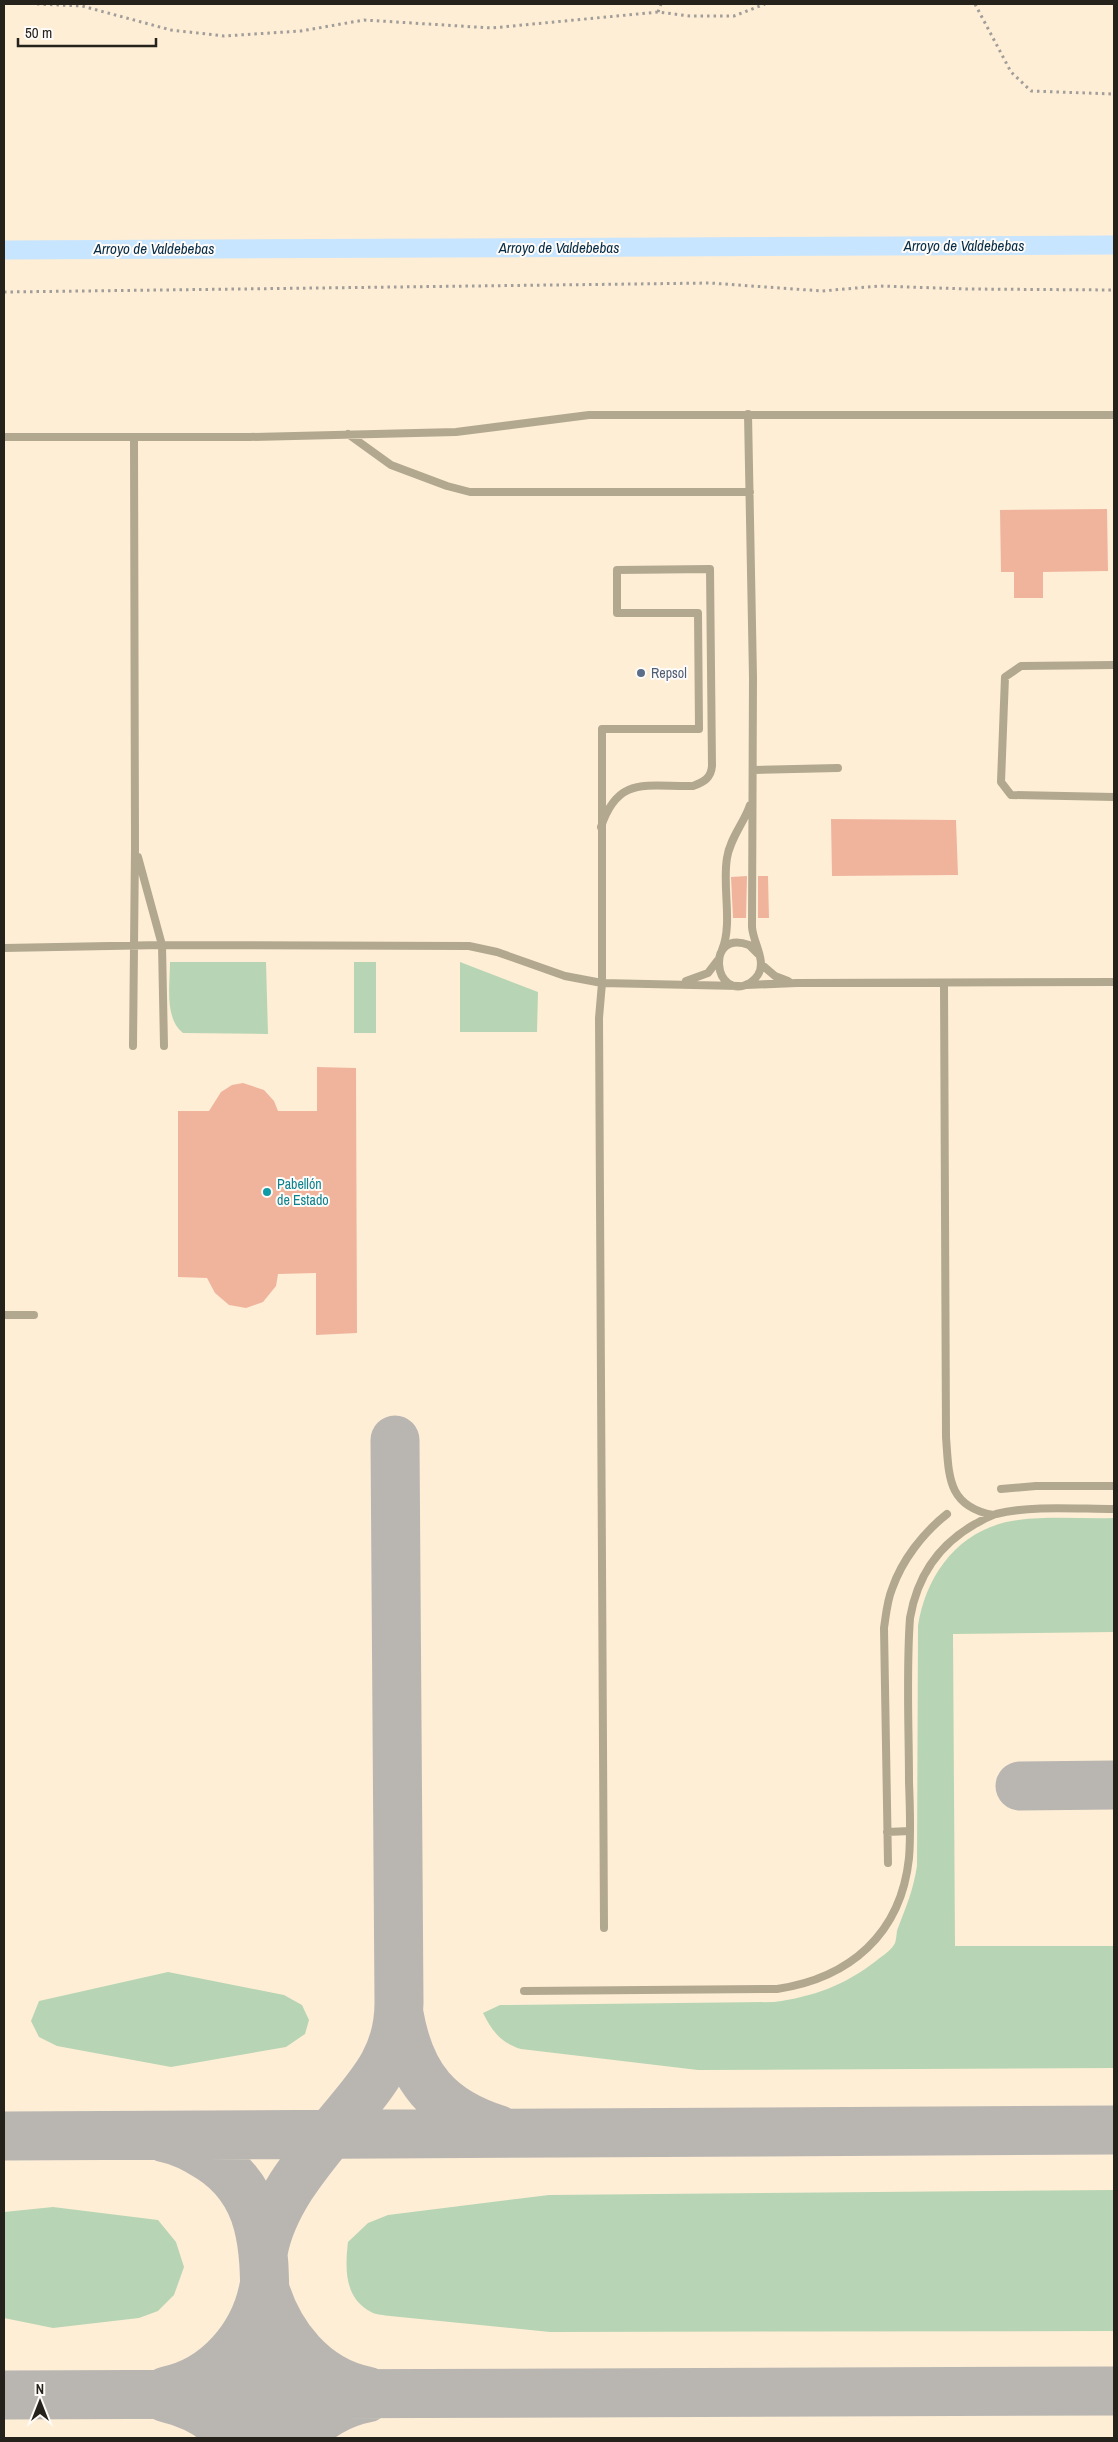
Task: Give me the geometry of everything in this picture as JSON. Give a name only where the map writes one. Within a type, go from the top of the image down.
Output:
[{"type":"lane","points":[[748,414],[753,770],[752,927],[761,964],[775,976],[797,983]]},
{"type":"lane","points":[[4,437],[456,432],[589,415],[1114,415]]},
{"type":"lane","points":[[348,434],[390,465],[447,486],[470,492],[750,492]]},
{"type":"lane","points":[[133,1046],[135,848],[134,437]]},
{"type":"lane","points":[[602,827],[608,808],[618,795],[626,790],[636,787],[693,786],[702,783],[710,774],[712,756],[710,569],[617,570],[617,613],[698,613],[698,729],[602,729],[602,827],[602,983],[599,1018],[604,1928]]},
{"type":"lane","points":[[1114,665],[1020,666],[1005,677],[1002,782],[1010,795],[1114,797]]},
{"type":"lane","points":[[753,770],[838,768]]},
{"type":"lane","points":[[753,798],[746,819],[732,842],[726,859],[726,931],[718,967],[722,976],[729,983],[741,985],[756,978],[761,964]]},
{"type":"lane","points":[[135,848],[162,945],[164,1046]]},
{"type":"lane","points":[[671,983],[704,976],[712,969],[725,948],[737,943],[749,945],[758,954]]},
{"type":"lane","points":[[4,948],[162,945],[469,946],[497,952],[564,976],[602,983],[741,985],[797,983],[1114,982]]},
{"type":"lane","points":[[944,983],[946,1428],[949,1479],[964,1503],[981,1512],[993,1515]]},
{"type":"lane","points":[[4,1315],[34,1315]]},
{"type":"lane","points":[[1001,1489],[1036,1486],[1114,1486]]},
{"type":"lane","points":[[524,1991],[777,1989],[812,1982],[829,1976],[857,1958],[880,1934],[889,1921],[897,1906],[906,1875],[910,1831],[909,1636],[912,1605],[921,1580],[940,1552],[967,1529],[993,1515],[1025,1510],[1114,1509]]},
{"type":"lane","points":[[888,1863],[884,1628],[891,1590],[905,1560],[933,1525],[947,1514]]},
{"type":"lane","points":[[887,1832],[910,1831]]},
{"type":"path","points":[[37,4],[82,6],[171,30],[224,36],[301,32],[364,20],[492,28],[658,12],[690,16],[734,16],[765,4]]},
{"type":"path","points":[[658,12],[662,4]]},
{"type":"path","points":[[975,4],[1012,72],[1031,91],[1114,94]]},
{"type":"path","points":[[4,292],[710,284],[822,291],[879,286],[967,289],[1114,290]]},
{"type":"shaded area","points":[[4,4],[1114,4],[1114,2438],[4,2438]]},
{"type":"green space","points":[[170,962],[266,962],[268,1034],[183,1033],[173,1019],[169,1001]]},
{"type":"green space","points":[[354,962],[376,962],[376,1033],[354,1033]]},
{"type":"green space","points":[[460,962],[538,992],[537,1032],[460,1032]]},
{"type":"green space","points":[[1042,1518],[1114,1518],[1114,1632],[953,1634],[955,1946],[1114,1946],[1114,2068],[698,2070],[521,2049],[503,2040],[494,2031],[483,2013],[500,2005],[774,2002],[788,2000],[828,1989],[852,1977],[887,1953],[895,1943],[897,1930],[912,1890],[917,1866],[918,1626],[929,1588],[938,1571],[963,1543],[979,1532],[998,1524]]},
{"type":"green space","points":[[168,1972],[284,1995],[302,2005],[309,2020],[305,2034],[286,2047],[171,2067],[57,2046],[39,2037],[31,2021],[39,2001]]},
{"type":"green space","points":[[1114,2190],[1114,2331],[550,2332],[375,2314],[362,2306],[356,2299],[348,2282],[348,2242],[368,2223],[388,2215],[549,2195]]},
{"type":"green space","points":[[53,2207],[158,2220],[176,2242],[184,2267],[174,2295],[158,2311],[139,2318],[53,2328],[4,2318],[4,2212]]},
{"type":"building","points":[[1107,509],[1108,571],[1043,572],[1043,598],[1014,598],[1014,572],[1001,572],[1000,510]]},
{"type":"building","points":[[831,819],[956,820],[958,875],[832,876]]},
{"type":"building","points":[[747,876],[746,918],[733,918],[731,877]]},
{"type":"building","points":[[758,876],[768,876],[769,918],[758,918]]},
{"type":"building","name":"Pabellón de Estado","points":[[317,1067],[356,1068],[357,1333],[316,1335],[316,1273],[278,1274],[276,1286],[263,1302],[246,1308],[229,1305],[215,1293],[207,1278],[178,1277],[178,1111],[209,1111],[221,1092],[232,1085],[243,1083],[264,1090],[274,1101],[278,1111],[317,1111]]},
{"type":"waterway","name":"Arroyo de Valdebebas","points":[[4,250],[1114,245]]},
{"type":"taxiway","points":[[263,2253],[275,2216],[294,2182],[317,2150],[374,2080],[382,2067],[389,2053],[398,2021],[395,1440]]},
{"type":"taxiway","points":[[1020,1786],[1114,1785]]},
{"type":"taxiway","points":[[399,2014],[411,2056],[419,2073],[430,2088],[443,2102],[459,2113],[499,2130]]},
{"type":"taxiway","points":[[4,2136],[1114,2130]]},
{"type":"taxiway","points":[[165,2138],[183,2143],[210,2158],[230,2173],[244,2191],[254,2211],[260,2232],[263,2254],[266,2438]]},
{"type":"taxiway","points":[[166,2391],[184,2386],[202,2377],[217,2367],[231,2353],[252,2322],[264,2286],[279,2322],[301,2353],[331,2377],[348,2386],[367,2391]]},
{"type":"taxiway","points":[[4,2395],[1114,2391]]},
{"type":"taxiway","points":[[166,2398],[185,2404],[212,2418],[234,2438]]},
{"type":"taxiway","points":[[299,2438],[321,2417],[348,2403],[367,2398]]},
{"type":"place","name":"Repsol","points":[[641,673]]},
{"type":"place","name":"Pabellón de Estado","points":[[267,1192]]}]
